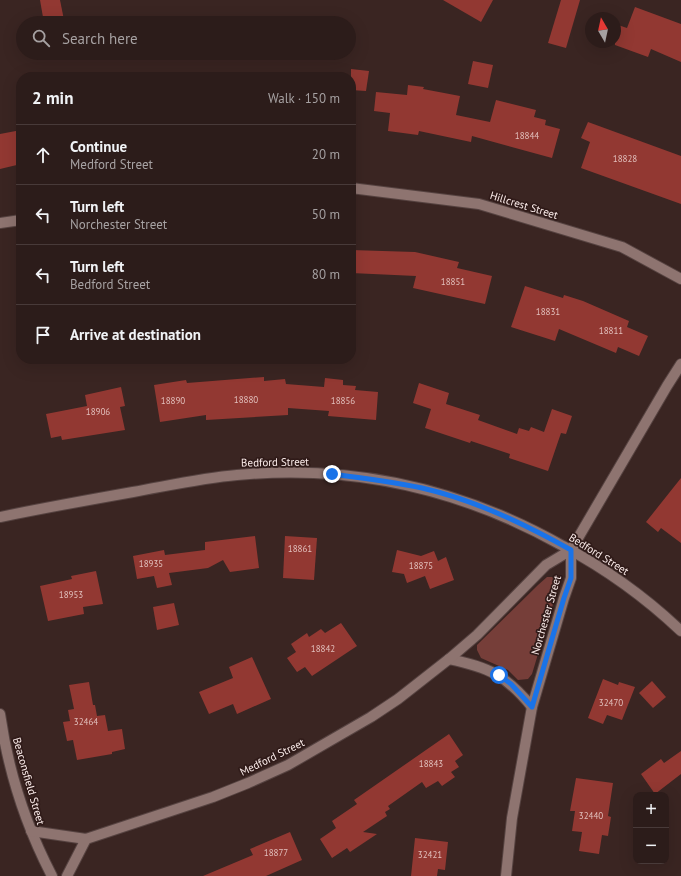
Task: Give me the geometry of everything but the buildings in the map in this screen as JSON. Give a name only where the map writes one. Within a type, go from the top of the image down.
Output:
[{"type":"street","name":"Hillcrest Street","points":[[356,189],[479,204],[622,247],[681,279]]},
{"type":"street","points":[[0,223],[16,221]]},
{"type":"street","points":[[571,550],[666,386],[681,364]]},
{"type":"street","name":"Bedford Street","points":[[0,517],[202,479],[238,475],[276,473],[332,474],[376,479],[424,488],[487,509],[533,528],[609,572],[641,594],[681,631]]},
{"type":"street","name":"Medford Street","points":[[31,831],[86,839],[213,797],[288,765],[371,717],[449,659],[502,611],[546,565],[571,550]]},
{"type":"street","name":"Norchester Street","points":[[506,876],[512,818],[532,707],[571,578],[571,550]]},
{"type":"street","points":[[449,659],[473,664],[499,675],[511,684],[532,707]]},
{"type":"street","name":"Beaconsfield Street","points":[[0,714],[3,735],[13,776],[31,831],[52,876]]},
{"type":"street","points":[[67,876],[86,839]]},
{"type":"shaded area","points":[[547,577],[553,577],[558,581],[557,591],[532,674],[528,679],[518,680],[508,670],[481,658],[477,650],[477,645]]},
{"type":"route","points":[[332,474],[376,479],[424,488],[487,509],[533,528],[571,550],[571,578],[532,707],[511,684],[499,675]]}]
